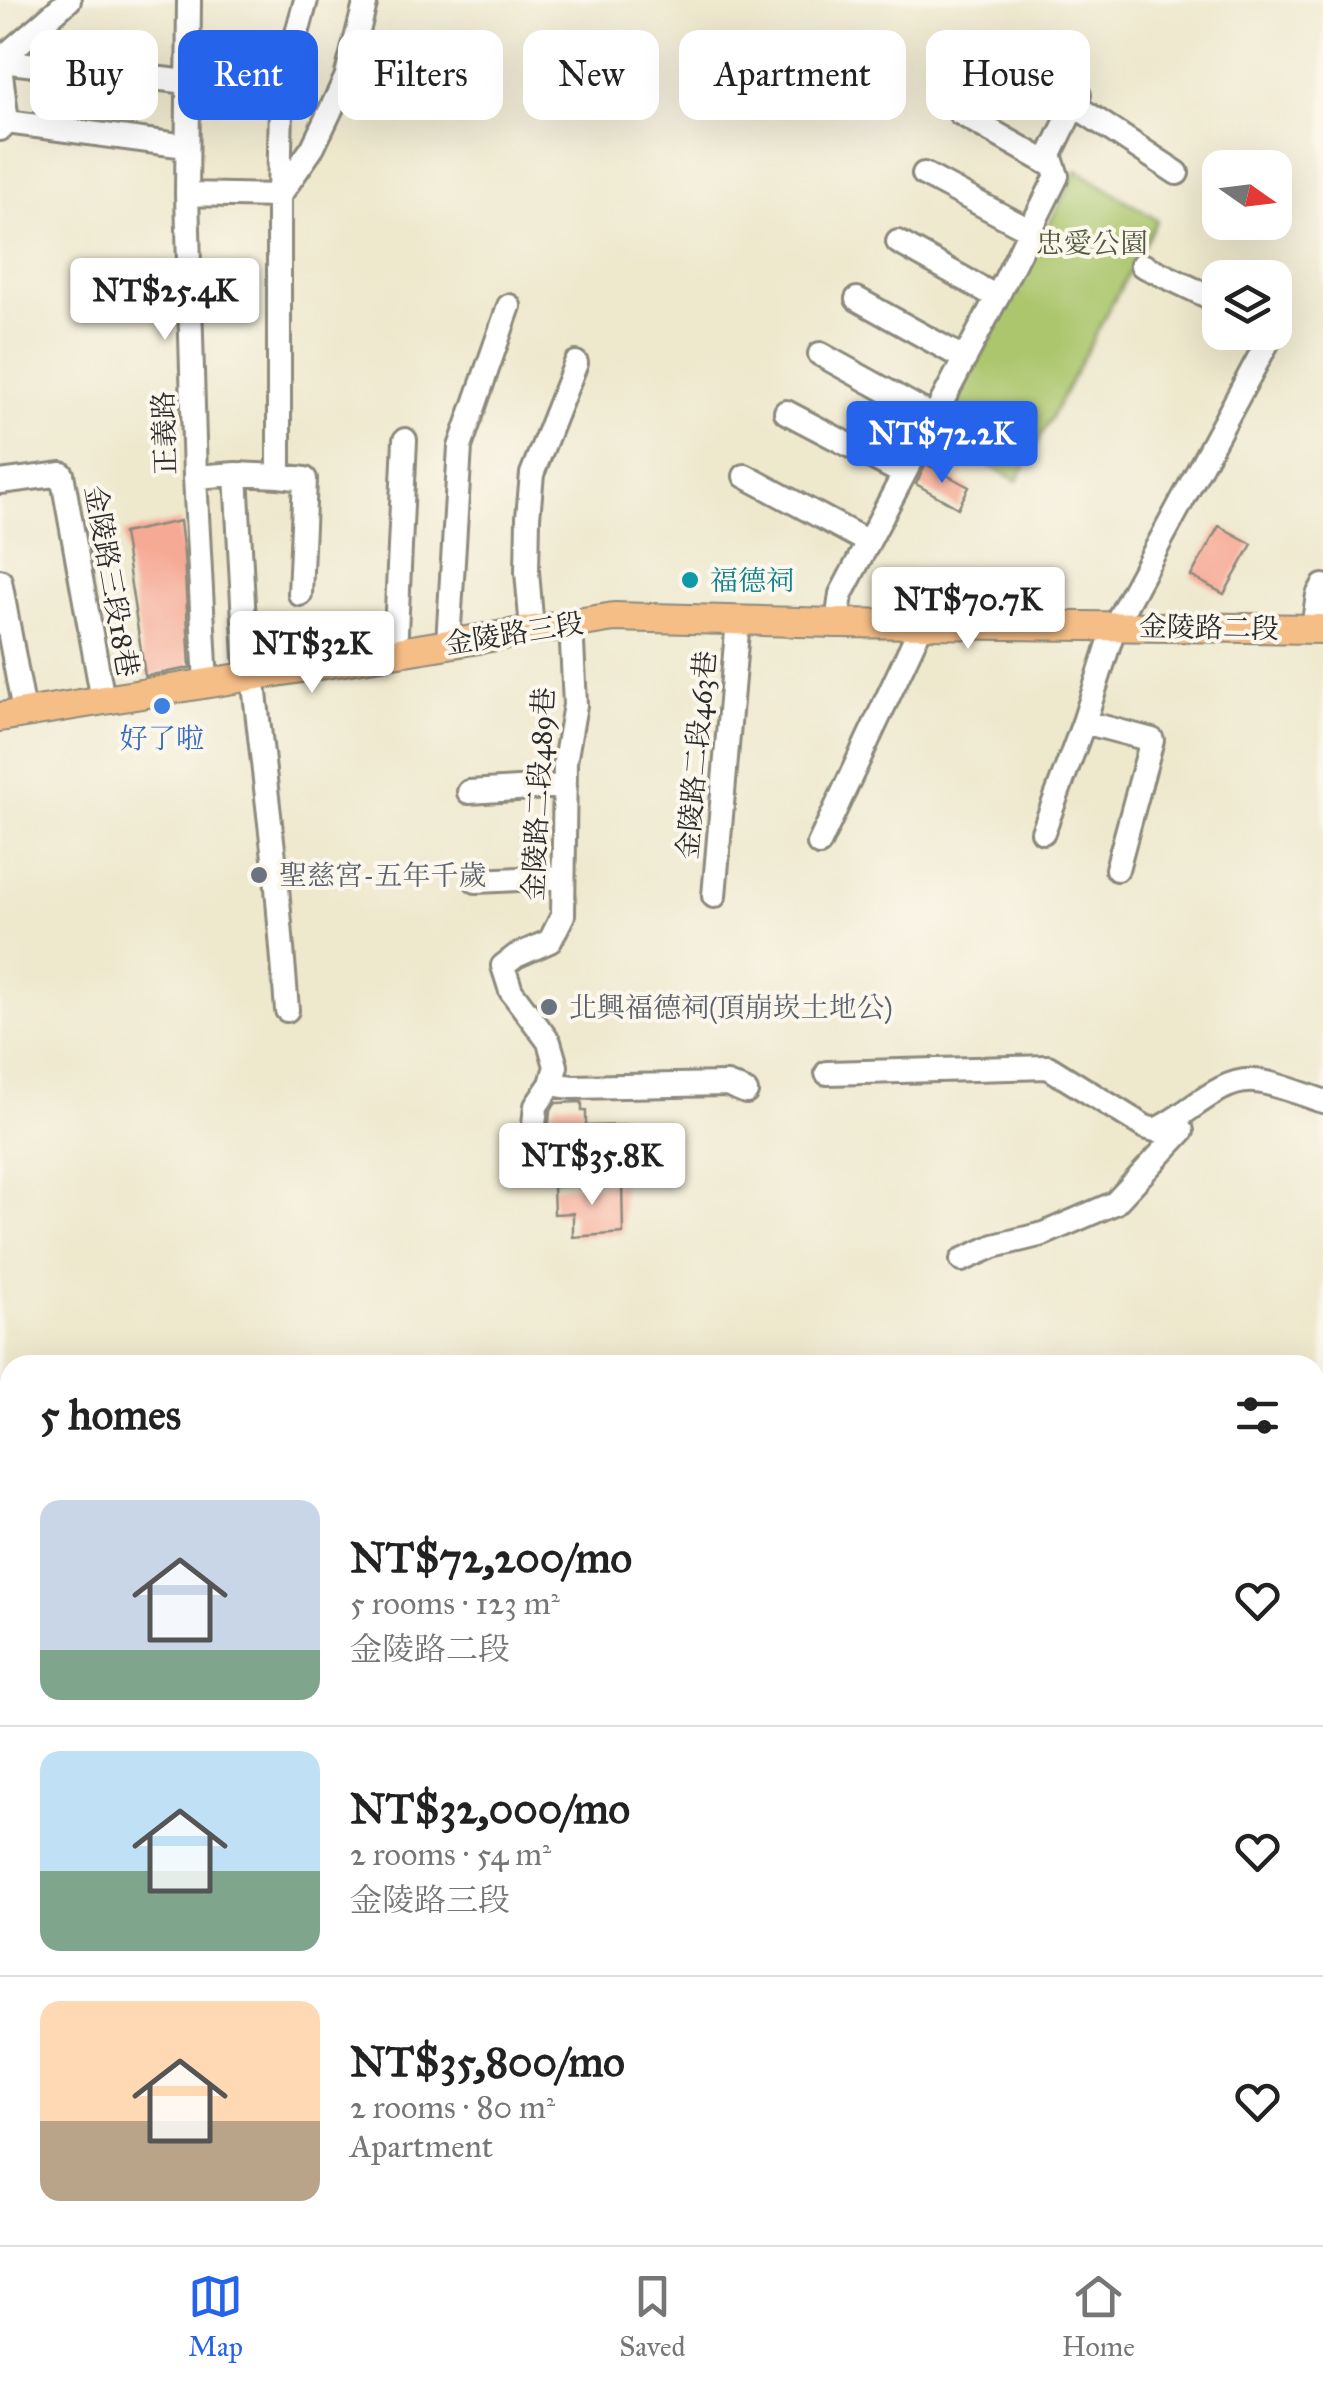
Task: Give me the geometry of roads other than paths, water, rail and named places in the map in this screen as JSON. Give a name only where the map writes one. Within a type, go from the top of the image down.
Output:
[{"type":"main road","name":"金陵路三段","points":[[12,715],[614,617]]},
{"type":"main road","name":"金陵路二段","points":[[614,617],[1318,628]]},
{"type":"street","points":[[0,62],[70,0]]},
{"type":"street","name":"正義路","points":[[189,30],[190,0]]},
{"type":"street","points":[[279,476],[281,105],[306,0]]},
{"type":"street","points":[[278,196],[313,148],[346,78],[366,0]]},
{"type":"street","points":[[0,62],[178,81]]},
{"type":"street","points":[[0,62],[4,125],[186,146]]},
{"type":"street","points":[[1090,116],[1177,173]]},
{"type":"street","name":"正義路","points":[[187,120],[206,684]]},
{"type":"street","points":[[972,120],[1053,166]]},
{"type":"street","points":[[837,623],[841,594],[1031,231],[1056,176],[1050,155],[1067,120]]},
{"type":"street","points":[[924,174],[1031,231]]},
{"type":"street","points":[[187,194],[278,196]]},
{"type":"street","points":[[898,242],[997,297]]},
{"type":"street","points":[[1142,265],[1202,293]]},
{"type":"street","points":[[856,299],[964,359]]},
{"type":"street","points":[[448,644],[460,447],[509,306]]},
{"type":"street","points":[[1043,832],[1115,625],[1263,350]]},
{"type":"street","points":[[820,354],[934,417]]},
{"type":"street","points":[[532,629],[527,572],[532,474],[576,363]]},
{"type":"street","points":[[786,412],[904,474]]},
{"type":"street","points":[[395,653],[405,440]]},
{"type":"street","name":"金陵路三段18巷","points":[[0,482],[62,474],[103,700]]},
{"type":"street","points":[[196,477],[236,474],[305,479],[300,594]]},
{"type":"street","points":[[236,474],[246,658],[252,676],[276,876],[288,1010]]},
{"type":"street","points":[[745,476],[868,542]]},
{"type":"street","points":[[0,581],[12,715]]},
{"type":"street","points":[[1318,628],[1318,595],[1323,586]]},
{"type":"street","name":"金陵路二段463巷","points":[[714,896],[738,620]]},
{"type":"street","points":[[819,844],[923,622]]},
{"type":"street","name":"金陵路二段489巷","points":[[551,1084],[556,1066],[549,1042],[511,991],[504,966],[550,940],[563,914],[564,786],[575,705],[572,623]]},
{"type":"street","points":[[1084,722],[1152,740],[1117,869]]},
{"type":"street","points":[[470,792],[564,786]]},
{"type":"street","points":[[476,880],[563,877]]},
{"type":"street","points":[[827,1073],[1048,1067],[1154,1130],[1234,1083],[1254,1081],[1323,1101]]},
{"type":"street","points":[[532,1152],[536,1106],[551,1084],[727,1084],[746,1092]]},
{"type":"street","points":[[962,1260],[994,1246],[1043,1234],[1115,1203],[1182,1131],[1173,1122]]},
{"type":"street","points":[[251,2245],[262,2245]]},
{"type":"place","name":"福德祠","points":[[690,580]]},
{"type":"place","name":"好了啦","points":[[162,706]]},
{"type":"place","name":"聖慈宮-五年千歲","points":[[259,875]]},
{"type":"place","name":"北興福德祠(頂崩崁土地公)","points":[[549,1007]]},
{"type":"park label","name":"忠愛公園","points":[[1092,243]]}]
